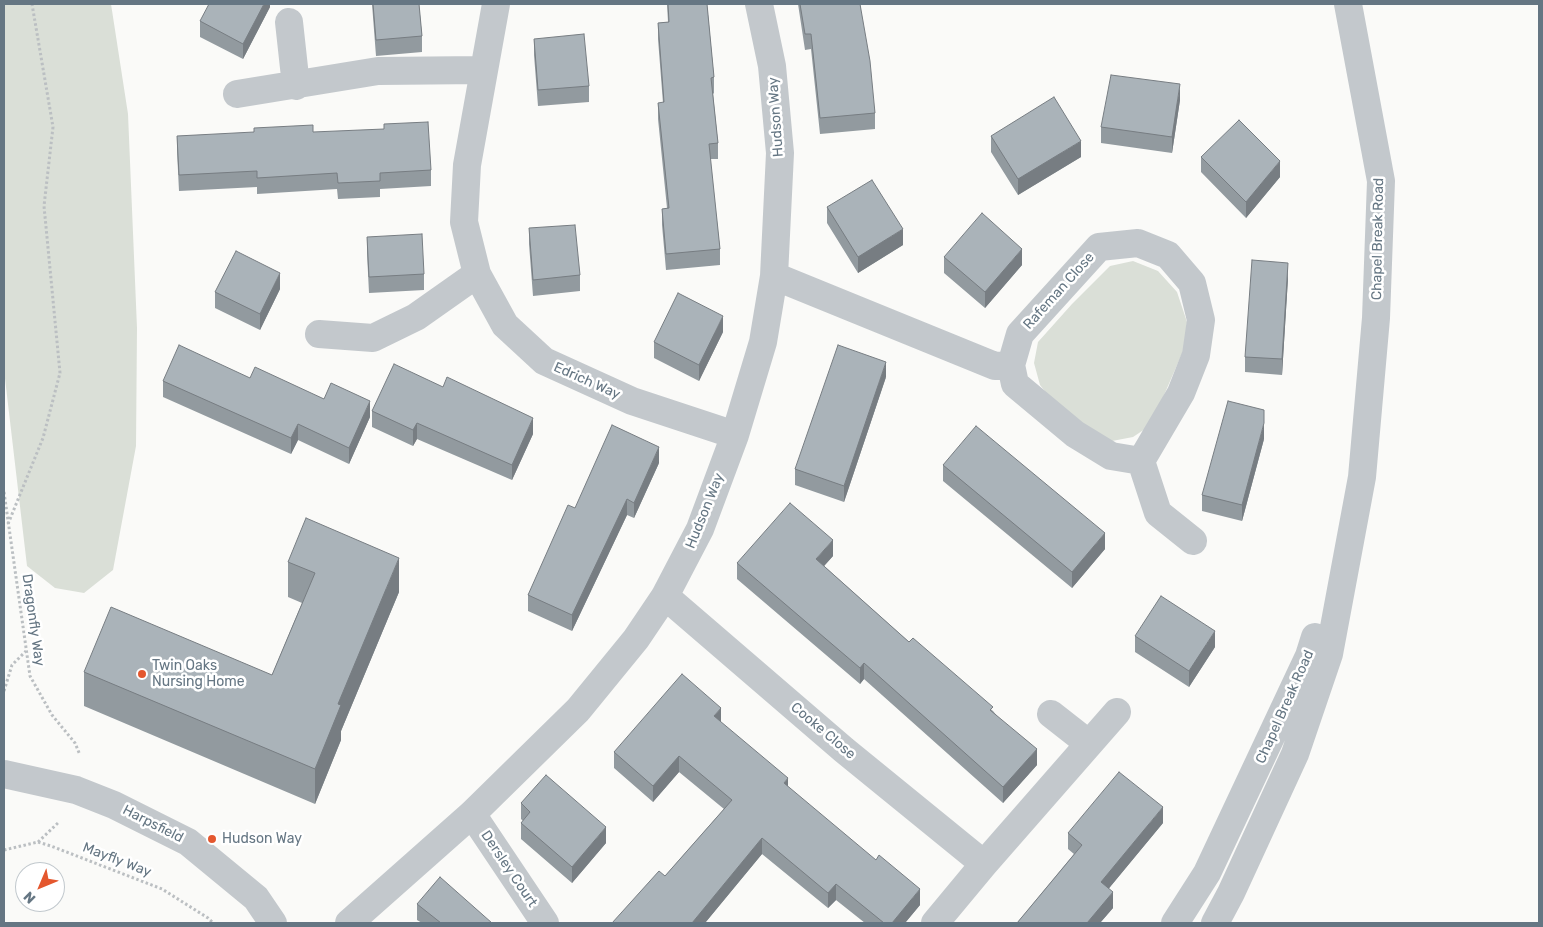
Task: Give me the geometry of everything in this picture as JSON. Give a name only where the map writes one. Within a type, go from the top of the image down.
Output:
[{"type":"street","name":"Edrich Way","points":[[496,4],[482,70],[468,165],[464,222],[477,274],[505,325],[544,361],[632,401],[735,435]]},
{"type":"street","name":"Hudson Way","points":[[349,923],[472,814],[578,710],[636,639],[665,596],[700,529],[735,435],[763,342],[774,276],[780,152],[772,66],[759,4]]},
{"type":"street","name":"Chapel Break Road","points":[[1215,923],[1232,893],[1295,754],[1329,654],[1362,477],[1376,318],[1381,181],[1348,4]]},
{"type":"street","points":[[289,22],[296,86]]},
{"type":"street","points":[[237,94],[296,86],[378,71],[482,70]]},
{"type":"street","name":"Rafeman Close","points":[[1011,365],[1020,334],[1099,247],[1138,243],[1168,255],[1192,284],[1200,320],[1196,354],[1181,393],[1141,461]]},
{"type":"street","points":[[319,334],[372,338],[416,317],[477,274]]},
{"type":"street","points":[[774,276],[995,366],[1011,365],[1015,384],[1075,434],[1111,456],[1141,461],[1158,513],[1193,541]]},
{"type":"street","name":"Chapel Break Road","points":[[1175,923],[1206,873],[1309,656],[1362,477]]},
{"type":"street","name":"Cooke Close","points":[[665,596],[844,750],[984,864]]},
{"type":"street","points":[[936,923],[984,864],[1117,712]]},
{"type":"street","points":[[1052,714],[1088,743]]},
{"type":"street","name":"Harpsfield","points":[[4,774],[76,790],[114,805],[188,842],[256,898],[273,923]]},
{"type":"street","name":"Dersley Court","points":[[472,814],[546,923]]},
{"type":"path","points":[[8,524],[43,438],[60,373],[44,206],[53,127],[32,4]]},
{"type":"path","name":"Dragonfly Way","points":[[4,492],[30,676],[40,697],[75,743],[80,756],[80,771],[70,807],[55,828],[38,842]]},
{"type":"path","points":[[4,691],[12,665],[26,651]]},
{"type":"path","points":[[4,850],[38,842]]},
{"type":"path","name":"Mayfly Way","points":[[38,842],[162,889],[214,923]]},
{"type":"shaded area","points":[[4,4],[111,4],[128,114],[137,328],[136,446],[113,570],[84,593],[55,588],[27,566],[4,370]]},
{"type":"shaded area","points":[[1133,261],[1158,271],[1177,292],[1187,322],[1184,349],[1151,425],[1133,437],[1112,441],[1089,430],[1052,400],[1040,385],[1034,363],[1038,342],[1072,304],[1110,266]]},
{"type":"building","points":[[209,4],[264,4],[243,44],[200,21]]},
{"type":"building","points":[[373,4],[419,4],[422,36],[376,40]]},
{"type":"building","points":[[668,4],[707,4],[714,77],[711,78],[718,143],[709,144],[720,249],[666,254],[662,209],[669,208],[658,103],[664,102],[658,23],[669,22]]},
{"type":"building","points":[[800,4],[860,4],[870,61],[875,113],[820,118],[811,34],[805,34]]},
{"type":"building","points":[[584,34],[589,86],[538,90],[534,39]]},
{"type":"building","points":[[1111,75],[1180,84],[1172,137],[1101,127]]},
{"type":"building","points":[[1054,97],[1081,141],[1018,179],[991,136]]},
{"type":"building","points":[[1239,120],[1280,161],[1246,202],[1201,157]]},
{"type":"building","points":[[428,122],[431,170],[380,173],[380,181],[338,183],[337,173],[257,178],[257,171],[179,175],[177,136],[254,132],[254,128],[313,125],[313,132],[384,129],[384,124]]},
{"type":"building","points":[[872,180],[903,229],[858,257],[827,207]]},
{"type":"building","points":[[982,213],[1022,249],[985,292],[944,257]]},
{"type":"building","points":[[575,225],[580,275],[533,280],[529,228]]},
{"type":"building","points":[[422,234],[424,274],[369,277],[367,237]]},
{"type":"building","points":[[236,251],[280,273],[260,314],[215,292]]},
{"type":"building","points":[[1252,260],[1288,263],[1282,359],[1245,357]]},
{"type":"building","points":[[678,293],[723,316],[699,365],[654,342]]},
{"type":"building","points":[[179,345],[250,378],[255,367],[324,399],[331,383],[370,401],[349,448],[298,424],[291,438],[163,381]]},
{"type":"building","points":[[838,345],[886,362],[844,486],[795,469]]},
{"type":"building","points":[[394,364],[443,387],[447,377],[533,418],[512,465],[417,423],[413,430],[372,411]]},
{"type":"building","points":[[1228,401],[1264,410],[1264,423],[1242,505],[1202,495]]},
{"type":"building","points":[[612,425],[659,447],[634,503],[627,499],[572,615],[528,595],[568,505],[575,508]]},
{"type":"building","points":[[976,426],[1105,533],[1072,572],[943,465]]},
{"type":"building","points":[[790,503],[833,540],[816,559],[909,642],[913,638],[993,707],[990,710],[1037,749],[1003,787],[864,663],[860,668],[737,563]]},
{"type":"building","name":"Twin Oaks Nursing Home","points":[[306,518],[399,558],[338,704],[341,705],[315,769],[84,672],[111,607],[272,675],[315,573],[288,562]]},
{"type":"building","points":[[1161,596],[1215,631],[1189,671],[1135,636]]},
{"type":"building","points":[[682,674],[721,708],[714,716],[788,778],[784,783],[876,860],[879,855],[920,889],[892,923],[884,923],[836,884],[828,893],[762,838],[692,923],[612,923],[659,871],[665,876],[732,800],[679,756],[653,786],[614,752]]},
{"type":"building","points":[[1119,772],[1163,807],[1101,882],[1113,892],[1087,923],[1017,923],[1082,845],[1068,833]]},
{"type":"building","points":[[546,775],[606,827],[572,867],[521,823],[530,812],[521,803]]},
{"type":"building","points":[[440,877],[492,923],[441,923],[417,904]]},
{"type":"place","name":"Twin Oaks Nursing Home","points":[[142,674]]},
{"type":"place","name":"Hudson Way","points":[[212,839]]}]
